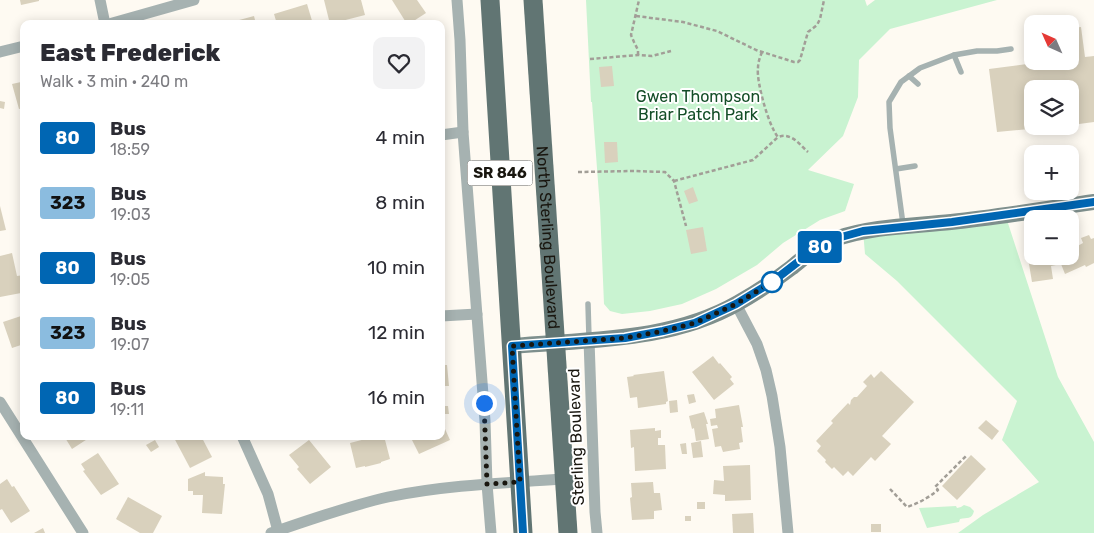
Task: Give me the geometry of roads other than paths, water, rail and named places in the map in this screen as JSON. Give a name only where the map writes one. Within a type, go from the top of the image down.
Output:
[{"type":"main road","name":"SR 846","points":[[490,0],[523,533]]},
{"type":"main road","name":"North Sterling Boulevard","points":[[533,0],[568,533]]},
{"type":"street","points":[[100,0],[104,20]]},
{"type":"street","points":[[123,20],[194,0]]},
{"type":"street","points":[[457,0],[491,533]]},
{"type":"street","points":[[0,52],[20,47]]},
{"type":"street","points":[[445,134],[464,132]]},
{"type":"street","points":[[512,346],[625,338],[695,323],[736,304],[772,282],[812,251],[834,239],[863,231],[952,222],[1094,202]]},
{"type":"street","points":[[736,304],[757,344],[772,396],[780,447],[788,533]]},
{"type":"street","points":[[445,316],[477,314]]},
{"type":"street","name":"Sterling Boulevard","points":[[589,340],[597,533]]},
{"type":"street","points":[[0,402],[20,434]]},
{"type":"street","points":[[24,440],[83,533]]},
{"type":"street","points":[[244,440],[268,494],[274,532],[387,497],[433,489],[564,479]]},
{"type":"lane","points":[[903,226],[891,138],[889,102],[901,82],[920,68],[954,55],[977,51],[1012,49]]},
{"type":"lane","points":[[954,55],[961,72]]},
{"type":"lane","points":[[909,76],[918,84]]},
{"type":"lane","points":[[896,169],[915,166]]},
{"type":"lane","points":[[588,304],[589,340]]},
{"type":"park label","name":"Gwen Thompson Briar Patch Park","points":[[698,105]]}]
